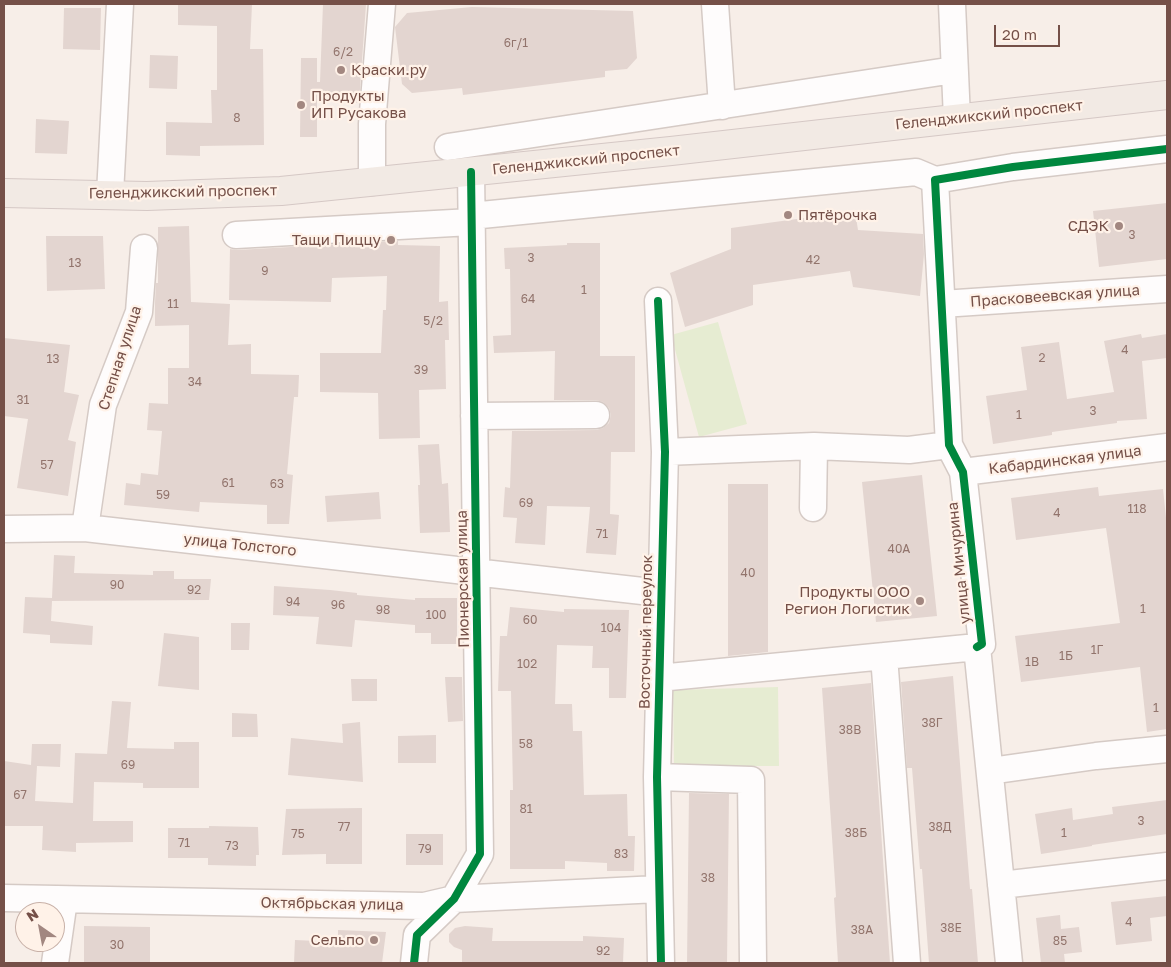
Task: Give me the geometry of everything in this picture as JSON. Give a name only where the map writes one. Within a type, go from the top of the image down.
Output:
[{"type":"main road","name":"Геленджикский проспект","points":[[4,193],[147,196],[281,191],[471,172],[1167,95]]},
{"type":"street","points":[[110,194],[120,4]]},
{"type":"street","points":[[372,182],[372,124],[382,4]]},
{"type":"street","points":[[715,4],[722,106]]},
{"type":"street","points":[[952,4],[957,119]]},
{"type":"street","points":[[448,148],[954,70]]},
{"type":"street","points":[[236,236],[471,219],[916,172],[935,180],[1014,167],[1167,149]]},
{"type":"street","name":"Пионерская улица","points":[[414,963],[417,935],[454,899],[480,854],[471,172]]},
{"type":"street","points":[[935,180],[949,445],[963,472]]},
{"type":"street","name":"Степная улица","points":[[85,528],[103,405],[139,312],[144,248]]},
{"type":"street","name":"Прасковеевская улица","points":[[942,304],[1167,288]]},
{"type":"street","name":"Восточный переулок","points":[[658,301],[665,452],[660,593],[657,777],[661,963]]},
{"type":"street","points":[[474,416],[596,415]]},
{"type":"street","points":[[665,452],[814,446],[909,450],[949,445]]},
{"type":"street","points":[[813,508],[814,446]]},
{"type":"street","name":"Кабардинская улица","points":[[963,472],[1167,447]]},
{"type":"street","name":"улица Мичурина","points":[[963,472],[982,644],[977,647],[1009,963]]},
{"type":"street","name":"улица Толстого","points":[[4,529],[85,528],[660,593]]},
{"type":"street","points":[[659,678],[977,647]]},
{"type":"street","points":[[884,656],[907,963]]},
{"type":"street","points":[[990,771],[1096,756],[1167,749]]},
{"type":"street","points":[[657,777],[751,780],[752,963]]},
{"type":"street","points":[[1002,885],[1167,866]]},
{"type":"street","name":"Октябрьская улица","points":[[4,898],[424,906],[454,899],[658,889]]},
{"type":"street","points":[[56,963],[64,900]]},
{"type":"green space","points":[[718,322],[747,424],[699,437],[671,335]]},
{"type":"green space","points":[[778,687],[779,766],[674,766],[673,690]]},
{"type":"building","points":[[178,4],[252,4],[250,49],[263,49],[264,145],[200,146],[200,156],[166,155],[166,122],[212,123],[211,90],[217,90],[217,26],[178,25]]},
{"type":"building","points":[[323,4],[366,4],[359,103],[317,100],[317,137],[300,137],[301,58],[317,58],[317,82],[320,82]]},
{"type":"building","points":[[472,7],[633,11],[637,58],[627,69],[605,71],[605,77],[463,95],[462,88],[412,93],[402,84],[395,27],[407,13]]},
{"type":"building","points":[[64,8],[101,8],[100,50],[63,49]]},
{"type":"building","points":[[150,55],[178,56],[177,89],[149,88]]},
{"type":"building","points":[[36,119],[69,121],[67,154],[35,153]]},
{"type":"building","points":[[1167,203],[1167,259],[1099,267],[1093,211]]},
{"type":"building","points":[[855,211],[858,230],[923,234],[924,254],[920,296],[853,287],[850,271],[753,285],[753,305],[685,327],[670,273],[731,249],[731,228]]},
{"type":"building","points":[[189,226],[191,302],[230,304],[228,345],[251,344],[251,374],[299,375],[298,397],[294,397],[287,474],[293,475],[289,524],[267,524],[267,505],[200,502],[199,512],[124,505],[126,483],[140,485],[141,473],[158,475],[162,431],[147,430],[149,403],[168,404],[168,368],[189,368],[189,325],[155,326],[155,303],[156,283],[158,283],[158,227]]},
{"type":"building","points":[[46,236],[103,236],[105,289],[47,291]]},
{"type":"building","points":[[398,241],[398,245],[440,246],[439,302],[448,301],[449,340],[445,340],[446,389],[419,390],[420,438],[379,439],[378,393],[320,392],[320,353],[381,353],[383,310],[386,310],[387,276],[332,278],[331,302],[229,300],[230,249]]},
{"type":"building","points":[[567,243],[600,243],[600,356],[635,356],[635,452],[611,452],[610,514],[619,515],[616,555],[586,553],[590,507],[547,506],[545,545],[515,543],[517,518],[503,517],[505,487],[510,488],[512,431],[597,430],[609,423],[611,415],[609,408],[603,402],[596,400],[554,400],[555,351],[494,353],[493,336],[511,335],[510,269],[505,269],[504,248],[567,245]]},
{"type":"building","points":[[1141,334],[1142,338],[1167,334],[1167,358],[1142,361],[1147,419],[1117,421],[1117,423],[1052,432],[1052,435],[993,444],[986,396],[1027,390],[1021,347],[1059,342],[1067,399],[1114,392],[1104,341]]},
{"type":"building","points":[[4,338],[70,345],[64,392],[79,395],[68,440],[76,442],[68,496],[17,488],[28,419],[4,416]]},
{"type":"building","points":[[439,444],[442,484],[448,483],[450,532],[420,533],[418,445]]},
{"type":"building","points":[[922,475],[937,616],[876,622],[862,482]]},
{"type":"building","points":[[728,484],[768,484],[768,652],[728,656]]},
{"type":"building","points":[[1098,487],[1099,496],[1163,489],[1167,527],[1167,729],[1147,732],[1140,667],[1021,682],[1015,636],[1120,623],[1106,528],[1016,540],[1011,498]]},
{"type":"building","points":[[379,492],[381,519],[327,522],[325,496]]},
{"type":"building","points":[[54,555],[75,556],[74,573],[153,575],[153,571],[174,571],[174,579],[211,579],[209,600],[52,601],[51,621],[93,626],[92,645],[50,643],[50,635],[23,633],[25,597],[52,598]]},
{"type":"building","points":[[274,586],[330,590],[357,593],[357,595],[415,600],[415,598],[457,598],[457,644],[431,644],[431,633],[415,633],[415,625],[355,620],[352,647],[316,644],[319,617],[273,615]]},
{"type":"building","points":[[510,607],[564,612],[564,609],[629,610],[626,698],[609,698],[609,668],[592,668],[593,646],[557,645],[555,704],[572,704],[573,731],[582,731],[584,795],[627,794],[628,836],[635,836],[634,871],[607,871],[607,863],[565,861],[565,869],[510,869],[510,790],[513,790],[511,691],[498,691],[500,636],[507,636]]},
{"type":"building","points":[[231,623],[250,623],[249,650],[231,650]]},
{"type":"building","points":[[164,633],[199,637],[199,690],[158,686]]},
{"type":"building","points":[[953,676],[970,889],[972,889],[978,963],[929,963],[912,768],[907,768],[901,682]]},
{"type":"building","points":[[445,677],[462,677],[463,721],[448,722]]},
{"type":"building","points":[[351,679],[377,679],[377,701],[352,701]]},
{"type":"building","points":[[871,683],[890,963],[838,963],[834,898],[836,897],[822,688]]},
{"type":"building","points":[[112,701],[131,702],[127,748],[174,749],[174,742],[199,742],[199,788],[143,788],[143,783],[94,782],[93,821],[133,821],[133,842],[76,843],[76,852],[42,850],[43,826],[4,826],[4,761],[31,765],[32,744],[61,744],[60,767],[37,766],[35,801],[73,803],[75,753],[107,754]]},
{"type":"building","points":[[232,713],[257,714],[258,737],[232,737]]},
{"type":"building","points":[[360,722],[363,782],[288,775],[291,738],[343,743],[342,724]]},
{"type":"building","points":[[436,735],[436,763],[398,763],[398,736]]},
{"type":"building","points":[[689,793],[729,794],[727,963],[687,963]]},
{"type":"building","points":[[1167,800],[1167,834],[1041,854],[1035,814],[1072,808],[1073,820],[1113,814],[1112,807]]},
{"type":"building","points":[[362,808],[362,864],[326,864],[326,854],[282,855],[286,809]]},
{"type":"building","points":[[209,826],[258,827],[259,855],[256,855],[256,866],[208,865],[208,858],[168,858],[168,828],[209,828]]},
{"type":"building","points":[[406,834],[443,834],[443,865],[406,865]]},
{"type":"building","points":[[1167,896],[1167,916],[1150,918],[1152,941],[1116,945],[1111,902]]},
{"type":"building","points":[[1060,915],[1061,929],[1079,927],[1082,952],[1064,954],[1065,963],[1041,963],[1036,918]]},
{"type":"building","points":[[84,926],[150,927],[150,963],[84,963]]},
{"type":"building","points":[[465,926],[493,928],[492,941],[583,941],[583,936],[624,938],[623,963],[462,963],[462,950],[454,947],[449,942],[449,934],[455,928]]},
{"type":"building","points":[[338,930],[386,932],[382,963],[294,963],[295,940],[338,942]]},
{"type":"cycle path","points":[[977,647],[982,644],[963,472],[949,445],[935,180],[1013,167],[1167,149]]},
{"type":"cycle path","points":[[414,963],[417,935],[454,899],[480,854],[471,172]]},
{"type":"cycle path","points":[[658,301],[665,452],[657,777],[661,963]]},
{"type":"place","name":"Краски.ру","points":[[341,70]]},
{"type":"place","name":"Продукты ИП Русакова","points":[[301,105]]},
{"type":"place","name":"Пятёрочка","points":[[788,215]]},
{"type":"place","name":"СДЭК","points":[[1119,226]]},
{"type":"place","name":"Тащи Пиццу","points":[[391,240]]},
{"type":"place","name":"Продукты ООО Регион Логистик","points":[[920,601]]},
{"type":"place","name":"Сельпо","points":[[374,940]]}]
